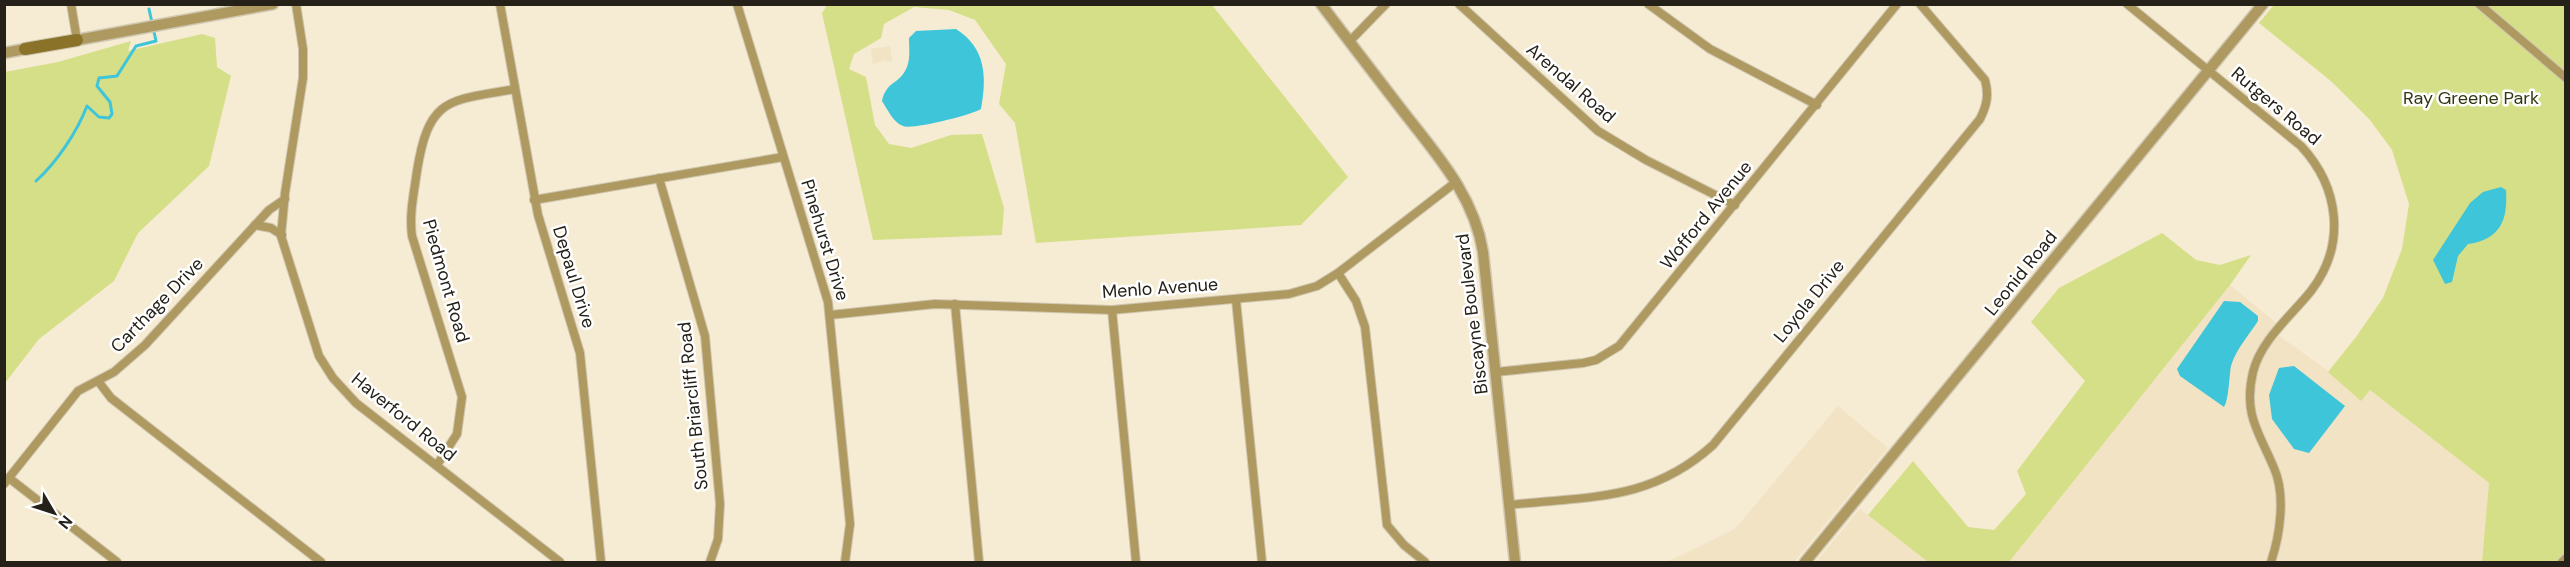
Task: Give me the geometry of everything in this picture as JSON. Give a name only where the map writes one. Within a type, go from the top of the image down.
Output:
[{"type":"main road","points":[[25,49],[77,40]]},
{"type":"street","points":[[71,4],[77,40],[273,4]]},
{"type":"street","name":"Haverford Road","points":[[296,4],[303,49],[303,78],[282,235],[310,330],[325,366],[356,403],[560,562]]},
{"type":"street","name":"Depaul Drive","points":[[500,4],[534,200],[580,353],[601,562]]},
{"type":"street","name":"Pinehurst Drive","points":[[737,4],[830,315],[850,524],[845,562]]},
{"type":"street","name":"Biscayne Boulevard","points":[[1321,4],[1456,182],[1471,206],[1480,235],[1515,562]]},
{"type":"street","points":[[1349,42],[1386,4]]},
{"type":"street","name":"Arendal Road","points":[[1459,4],[1598,131],[1646,160],[1735,205]]},
{"type":"street","points":[[1648,4],[1710,49],[1817,105]]},
{"type":"street","name":"Wofford Avenue","points":[[1496,372],[1596,360],[1627,338],[1897,4]]},
{"type":"street","name":"Loyola Drive","points":[[1509,505],[1618,494],[1657,483],[1702,455],[1743,408],[1980,119],[1984,110],[1988,90],[1985,80],[1920,4]]},
{"type":"street","name":"Rutgers Road","points":[[2127,4],[2301,146],[2321,171],[2333,202],[2334,236],[2325,267],[2311,291],[2267,343],[2259,356],[2250,385],[2250,401],[2256,430],[2274,468],[2280,492],[2280,514],[2271,562]]},
{"type":"street","name":"Leonid Road","points":[[1805,562],[2263,4]]},
{"type":"street","points":[[2479,4],[2565,78]]},
{"type":"street","points":[[4,52],[25,49]]},
{"type":"street","name":"Piedmont Road","points":[[436,465],[457,434],[462,397],[412,236],[411,208],[422,141],[432,119],[446,106],[464,98],[515,89]]},
{"type":"street","points":[[534,200],[783,157]]},
{"type":"street","name":"South Briarcliff Road","points":[[659,178],[705,336],[720,504],[718,539],[710,562]]},
{"type":"street","name":"Menlo Avenue","points":[[830,315],[935,304],[1112,310],[1236,300],[1305,291],[1338,273],[1456,182]]},
{"type":"street","name":"Carthage Drive","points":[[7,481],[78,391],[114,372],[145,345],[276,203],[285,199]]},
{"type":"street","points":[[255,225],[271,228],[282,235]]},
{"type":"street","points":[[1338,273],[1352,292],[1365,327],[1387,525],[1404,546],[1425,562]]},
{"type":"street","points":[[1236,300],[1262,562]]},
{"type":"street","points":[[955,304],[980,562]]},
{"type":"street","points":[[1112,310],[1136,562]]},
{"type":"street","points":[[98,381],[111,398],[321,562]]},
{"type":"street","points":[[7,481],[117,562]]},
{"type":"street","points":[[2562,562],[2565,558]]},
{"type":"shaded area","points":[[890,46],[892,61],[886,62],[885,60],[873,64],[871,49]]},
{"type":"shaded area","points":[[2230,285],[2276,323],[2271,330],[2328,371],[2361,400],[2370,390],[2489,483],[2482,562],[2009,562]]},
{"type":"shaded area","points":[[1838,406],[1888,448],[1794,562],[1667,562],[1735,529]]},
{"type":"shaded area","points":[[1860,509],[1928,562],[1816,562]]},
{"type":"green space","points":[[828,4],[1212,5],[1348,177],[1301,225],[1036,243],[1015,123],[999,104],[1006,64],[975,20],[949,10],[914,7],[884,24],[881,38],[854,54],[849,69],[866,77],[875,125],[889,144],[911,148],[951,135],[982,134],[1004,208],[1002,235],[873,240],[822,13]]},
{"type":"green space","name":"Ray Greene Park","points":[[2274,5],[2565,5],[2565,562],[2482,562],[2489,483],[2370,390],[2361,401],[2328,372],[2383,298],[2402,249],[2409,204],[2392,150],[2370,120],[2332,82],[2259,23]]},
{"type":"green space","points":[[202,34],[215,38],[217,67],[231,76],[209,166],[138,233],[114,281],[39,339],[5,383],[5,72],[58,62],[131,41],[128,51]]},
{"type":"green space","points":[[2162,233],[2196,260],[2220,265],[2251,255],[2230,285],[2009,562],[1928,562],[1868,515],[1913,461],[1968,527],[1994,530],[2026,494],[2017,471],[2085,381],[2031,322],[2059,288]]},
{"type":"water","points":[[956,29],[966,37],[979,54],[984,75],[981,109],[929,124],[908,127],[899,124],[882,101],[886,90],[907,67],[909,38],[916,31]]},
{"type":"water","points":[[2501,187],[2506,190],[2506,201],[2500,227],[2488,238],[2468,244],[2458,256],[2452,282],[2445,284],[2433,260],[2470,203],[2483,192]]},
{"type":"water","points":[[2224,301],[2240,302],[2258,316],[2258,321],[2233,360],[2224,407],[2180,376],[2177,369]]},
{"type":"water","points":[[2294,366],[2345,406],[2309,453],[2294,449],[2272,419],[2269,395],[2279,368]]},
{"type":"waterway","points":[[36,181],[66,146],[87,106],[99,117],[109,118],[112,114],[110,102],[97,86],[99,78],[117,76],[136,46],[156,41],[149,9]]}]
